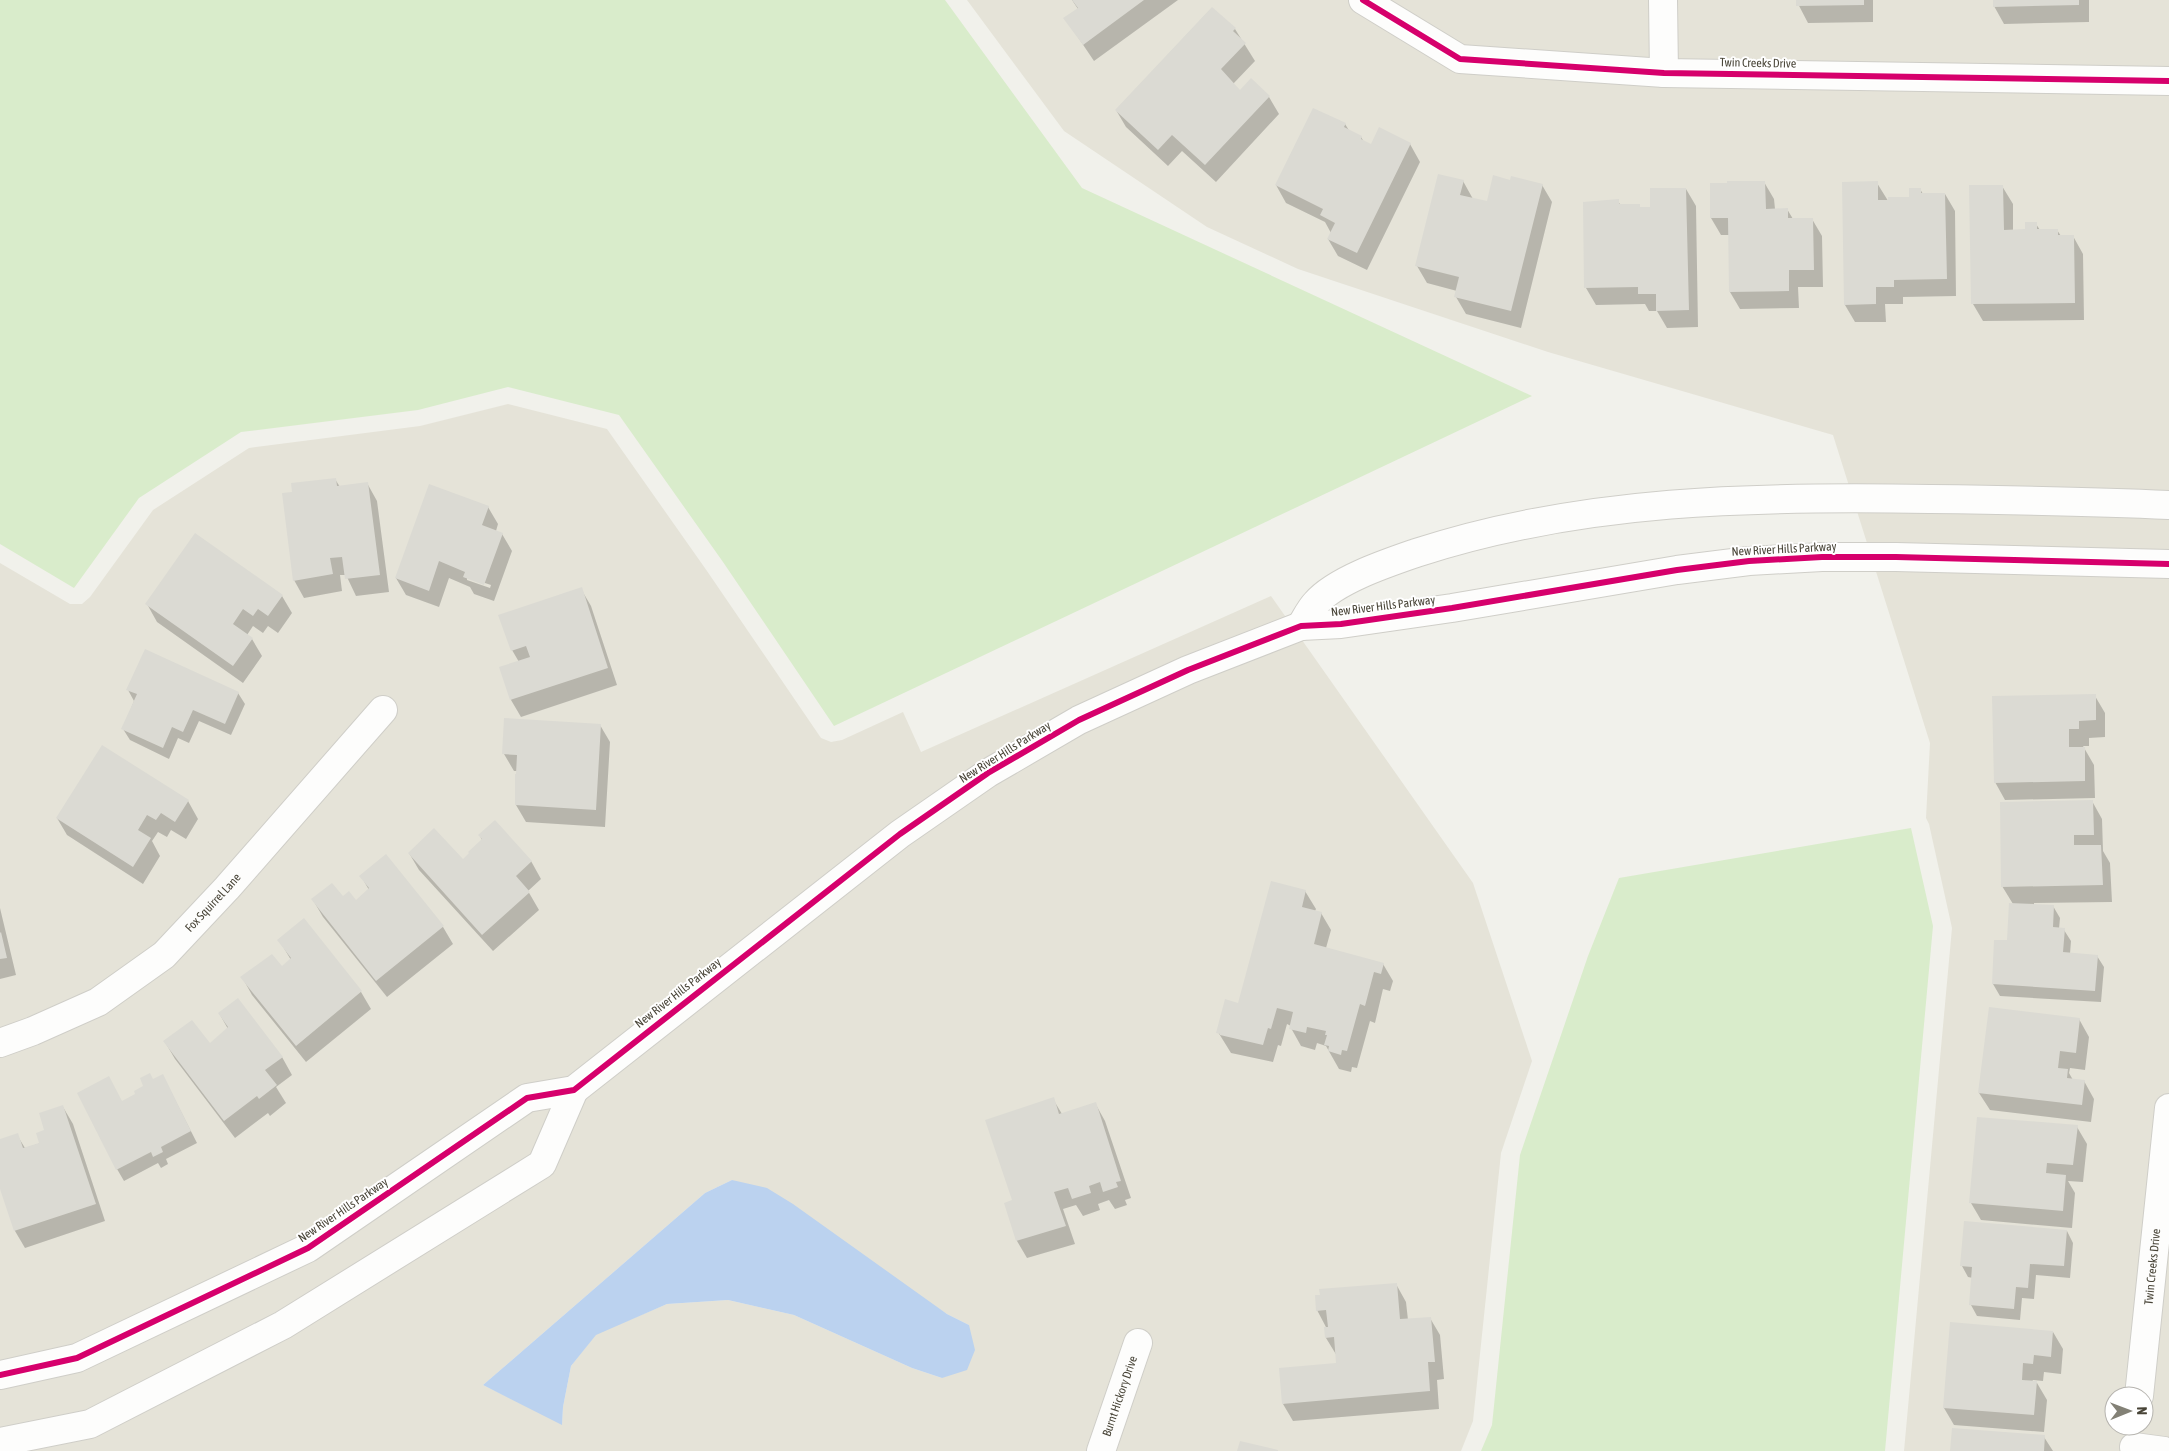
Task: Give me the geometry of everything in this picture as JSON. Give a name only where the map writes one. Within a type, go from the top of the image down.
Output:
[{"type":"street","name":"Twin Creeks Drive","points":[[1363,0],[1460,59],[1664,73],[2169,81]]},
{"type":"street","points":[[1662,0],[1664,73]]},
{"type":"street","name":"New River Hills Parkway","points":[[1301,626],[1316,602],[1356,577],[1398,559],[1443,544],[1525,524],[1627,509],[1814,497],[2169,505]]},
{"type":"street","name":"New River Hills Parkway","points":[[0,1442],[90,1424],[291,1320],[542,1164],[574,1090],[900,834],[988,774],[1079,720],[1188,670],[1301,626],[1341,624],[1424,612],[1677,570],[1749,561],[1822,557],[1896,557],[2169,564]]},
{"type":"street","name":"Fox Squirrel Lane","points":[[0,1043],[33,1032],[98,1002],[164,955],[227,888],[383,710]]},
{"type":"street","name":"New River Hills Parkway","points":[[0,1375],[76,1358],[308,1248],[527,1098],[574,1090]]},
{"type":"street","name":"Twin Creeks Drive","points":[[2140,1386],[2169,1108]]},
{"type":"street","name":"Burnt Hickory Drive","points":[[1101,1451],[1138,1343]]},
{"type":"street","points":[[2135,1441],[2164,1451]]},
{"type":"shaded area","points":[[967,0],[2169,0],[2169,1451],[1904,1451],[1952,928],[1929,824],[1926,818],[1930,743],[1833,435],[1548,352],[1298,269],[1207,227],[1064,131]]},
{"type":"shaded area","points":[[508,404],[607,429],[821,738],[831,742],[842,740],[903,712],[921,752],[1271,596],[1473,883],[1532,1061],[1501,1153],[1473,1421],[1461,1451],[0,1451],[0,563],[70,604],[82,604],[90,597],[153,510],[249,448],[420,426]],"holes":[[[732,1180],[947,1314],[969,1325],[942,1378],[912,1368],[794,1315],[728,1300],[667,1304],[596,1334],[571,1366],[563,1407],[562,1424],[483,1385],[705,1193]]]},
{"type":"green space","points":[[0,0],[945,0],[1082,188],[1532,396],[834,726],[723,562],[619,415],[508,387],[418,410],[241,432],[139,498],[74,588],[0,544]]},
{"type":"green space","points":[[1911,828],[1933,926],[1885,1451],[1481,1451],[1492,1425],[1520,1155],[1588,956],[1619,878]]},
{"type":"water","points":[[732,1180],[767,1188],[793,1204],[947,1314],[969,1325],[975,1350],[967,1370],[942,1378],[912,1368],[794,1315],[728,1300],[667,1304],[596,1335],[571,1366],[563,1407],[562,1425],[483,1385],[705,1193]]},
{"type":"building","points":[[1072,0],[1144,0],[1083,45],[1063,18],[1078,8]]},
{"type":"building","points":[[1796,0],[1864,0],[1864,5],[1796,6]]},
{"type":"building","points":[[1993,0],[2079,0],[2079,5],[1993,7]]},
{"type":"building","points":[[1212,7],[1236,28],[1233,31],[1246,43],[1221,69],[1240,90],[1251,78],[1270,96],[1205,165],[1172,135],[1158,150],[1115,110]]},
{"type":"building","points":[[1313,108],[1346,123],[1344,127],[1362,136],[1361,139],[1371,144],[1379,127],[1411,143],[1357,253],[1327,239],[1335,223],[1320,215],[1323,209],[1275,185]]},
{"type":"building","points":[[1438,174],[1464,180],[1460,195],[1487,201],[1493,175],[1510,180],[1511,176],[1543,184],[1511,311],[1454,297],[1459,277],[1415,266]]},
{"type":"building","points":[[1727,181],[1765,181],[1766,209],[1788,208],[1788,218],[1813,218],[1814,270],[1789,270],[1789,291],[1729,292],[1728,218],[1710,218],[1710,183],[1727,183]]},
{"type":"building","points":[[1878,181],[1878,200],[1888,200],[1888,197],[1909,197],[1909,188],[1921,188],[1921,193],[1945,193],[1947,279],[1894,280],[1894,287],[1876,287],[1876,304],[1844,305],[1842,182]]},
{"type":"building","points":[[1969,185],[2003,185],[2004,230],[2025,229],[2025,222],[2037,222],[2037,229],[2058,229],[2058,235],[2074,235],[2075,303],[1971,304]]},
{"type":"building","points":[[1650,188],[1686,188],[1689,310],[1656,311],[1656,294],[1638,294],[1638,287],[1584,288],[1583,202],[1619,199],[1619,204],[1640,204],[1640,207],[1650,207]]},
{"type":"building","points":[[336,478],[337,486],[368,482],[380,575],[345,579],[342,557],[330,558],[333,574],[293,581],[282,493],[292,492],[291,483]]},
{"type":"building","points":[[429,484],[489,506],[482,525],[503,533],[484,585],[463,577],[465,572],[439,561],[429,591],[395,578]]},
{"type":"building","points":[[195,533],[283,595],[268,616],[258,609],[253,616],[243,609],[233,624],[253,638],[233,666],[145,604]]},
{"type":"building","points":[[582,587],[608,668],[510,700],[499,667],[530,657],[526,646],[511,651],[498,615]]},
{"type":"building","points":[[145,649],[239,692],[225,724],[193,710],[183,732],[172,727],[163,748],[121,729],[137,694],[126,690]]},
{"type":"building","points":[[2096,694],[2096,720],[2079,721],[2079,729],[2069,729],[2069,747],[2085,747],[2085,781],[1994,783],[1992,696]]},
{"type":"building","points":[[504,718],[601,724],[596,810],[515,805],[517,755],[502,754]]},
{"type":"building","points":[[102,745],[189,800],[175,822],[161,813],[156,820],[147,815],[138,830],[151,838],[133,867],[56,818]]},
{"type":"building","points":[[2093,800],[2094,835],[2074,835],[2074,845],[2101,845],[2103,885],[2001,887],[2000,802]]},
{"type":"building","points":[[495,820],[532,861],[516,876],[530,892],[482,935],[408,853],[434,828],[463,859],[482,839],[478,835]]},
{"type":"building","points":[[386,854],[444,926],[376,981],[311,899],[332,883],[343,896],[349,891],[356,900],[369,888],[359,876]]},
{"type":"building","points":[[1271,881],[1306,890],[1302,907],[1322,912],[1314,944],[1384,963],[1381,974],[1374,972],[1365,1006],[1360,1004],[1347,1051],[1342,1050],[1341,1055],[1328,1051],[1329,1046],[1324,1045],[1327,1035],[1325,1035],[1326,1031],[1307,1027],[1306,1033],[1289,1029],[1293,1012],[1277,1008],[1271,1029],[1268,1028],[1263,1045],[1216,1033],[1225,999],[1238,1003]]},
{"type":"building","points":[[2009,903],[2054,905],[2053,927],[2065,928],[2063,952],[2098,955],[2095,991],[1992,984],[1994,940],[2007,940]]},
{"type":"building","points":[[304,918],[362,991],[296,1046],[240,977],[272,954],[282,966],[291,958],[277,940]]},
{"type":"building","points":[[0,933],[7,958],[0,959]]},
{"type":"building","points":[[238,998],[283,1057],[265,1070],[277,1085],[259,1099],[257,1096],[224,1121],[163,1041],[192,1020],[210,1043],[228,1027],[218,1013]]},
{"type":"building","points":[[1989,1007],[2080,1018],[2076,1053],[2060,1051],[2058,1068],[2068,1069],[2067,1078],[2085,1080],[2082,1105],[1978,1093]]},
{"type":"building","points":[[150,1073],[153,1079],[163,1074],[191,1131],[161,1147],[163,1152],[153,1157],[151,1152],[116,1170],[77,1093],[109,1076],[122,1101],[135,1094],[134,1091],[143,1086],[140,1078]]},
{"type":"building","points":[[1054,1097],[1059,1114],[1096,1102],[1121,1181],[1116,1182],[1118,1187],[1103,1192],[1100,1182],[1089,1186],[1091,1193],[1072,1199],[1068,1188],[1054,1192],[1066,1226],[1016,1241],[1004,1203],[1012,1200],[985,1120]]},
{"type":"building","points":[[63,1105],[96,1204],[14,1231],[0,1189],[0,1139],[18,1133],[23,1148],[39,1143],[36,1133],[44,1130],[39,1113]]},
{"type":"building","points":[[1977,1117],[2078,1125],[2073,1165],[2047,1163],[2046,1173],[2066,1175],[2063,1211],[1969,1203]]},
{"type":"building","points":[[1964,1221],[2067,1230],[2064,1266],[2030,1264],[2028,1288],[2016,1287],[2014,1309],[1969,1305],[1972,1267],[1960,1266]]},
{"type":"building","points":[[1397,1283],[1400,1319],[1431,1317],[1435,1362],[1428,1362],[1430,1391],[1282,1404],[1279,1368],[1336,1363],[1334,1337],[1325,1338],[1324,1327],[1328,1327],[1326,1310],[1316,1311],[1315,1295],[1320,1295],[1319,1289]]},
{"type":"building","points":[[1950,1322],[2053,1331],[2051,1357],[2034,1355],[2033,1364],[2023,1363],[2022,1380],[2037,1381],[2034,1415],[1943,1408]]},
{"type":"building","points":[[1952,1428],[2045,1435],[2044,1451],[1950,1451]]},
{"type":"building","points":[[1240,1441],[1278,1450],[1278,1451],[1237,1451]]},
{"type":"cycle path","points":[[1363,0],[1460,59],[1664,73],[2169,81]]},
{"type":"cycle path","points":[[0,1375],[77,1358],[308,1248],[527,1098],[574,1090],[900,834],[988,773],[1079,720],[1188,670],[1301,626],[1341,624],[1452,608],[1677,570],[1749,561],[1822,557],[1896,557],[2169,564]]}]
